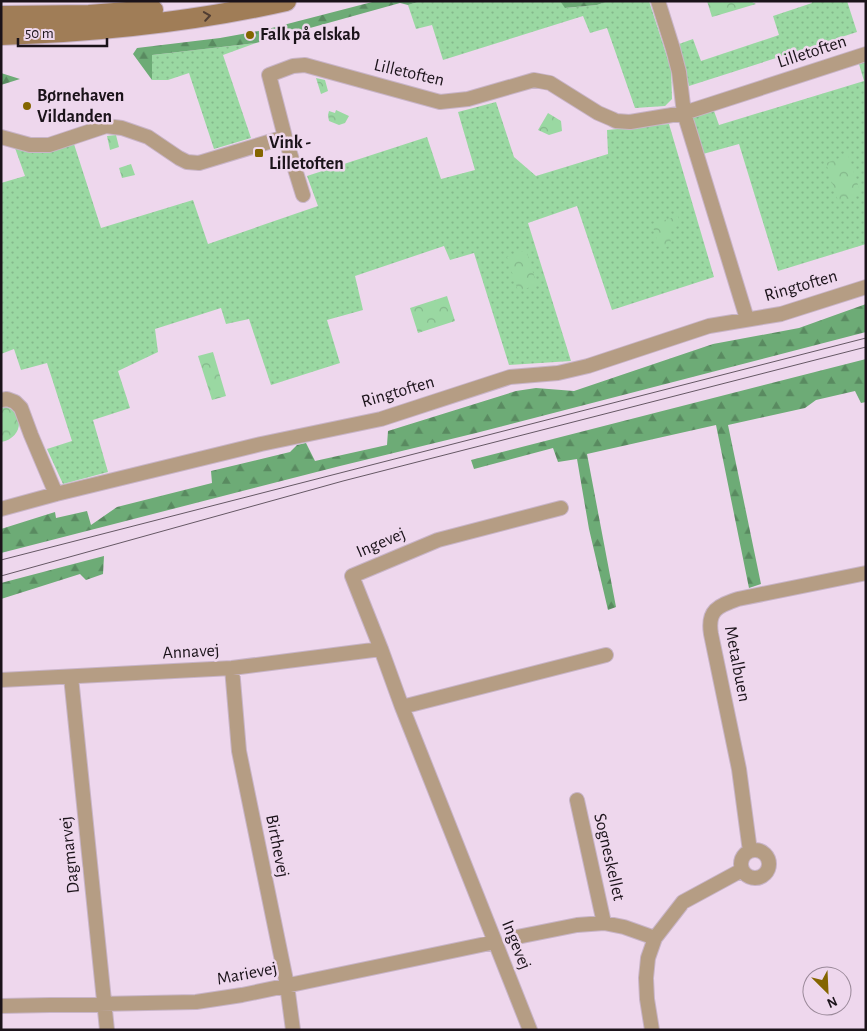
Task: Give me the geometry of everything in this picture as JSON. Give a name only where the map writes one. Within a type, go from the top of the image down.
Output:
[{"type":"street","points":[[1,16],[89,15],[148,11],[212,1]]},
{"type":"street","points":[[1,35],[68,32],[141,25],[234,12],[286,1]]},
{"type":"street","points":[[658,1],[673,49],[684,113]]},
{"type":"street","name":"Lilletoften","points":[[303,195],[285,137],[269,75],[299,64],[440,102],[468,99],[534,80],[550,83],[598,113],[616,121],[630,122],[684,113],[866,54]]},
{"type":"street","name":"Ringtoften","points":[[684,113],[747,319]]},
{"type":"street","points":[[1,137],[30,145],[49,145],[106,126],[122,128],[148,136],[187,162],[200,163],[285,137]]},
{"type":"street","name":"Ringtoften","points":[[1,509],[261,444],[381,419],[510,377],[558,373],[588,366],[709,326],[782,314],[866,287]]},
{"type":"street","points":[[1,400],[6,399],[14,402],[21,408],[56,494]]},
{"type":"street","name":"Ingevej","points":[[530,1030],[352,576],[438,540],[561,508]]},
{"type":"street","name":"Metalbuen","points":[[750,851],[739,769],[709,622],[712,614],[722,604],[738,599],[866,573]]},
{"type":"street","name":"Annavej","points":[[1,680],[232,668],[381,649]]},
{"type":"street","points":[[402,707],[606,655]]},
{"type":"street","name":"Birthevej","points":[[232,668],[239,751],[287,985],[293,1030]]},
{"type":"street","name":"Dagmarvej","points":[[72,677],[107,1030]]},
{"type":"street","name":"Sogneskellet","points":[[577,800],[604,923]]},
{"type":"street","points":[[758,850],[768,860],[768,867],[762,876],[754,877],[742,870],[743,858],[750,851],[758,850]]},
{"type":"street","points":[[652,1030],[646,978],[648,958],[655,938],[683,902],[742,870]]},
{"type":"street","name":"Sogneskellet","points":[[516,937],[577,925],[604,923],[624,927],[655,938]]},
{"type":"street","name":"Marievej","points":[[1,1006],[196,1002],[242,995],[495,942]]},
{"type":"green space","points":[[376,1],[421,1],[408,5],[400,3],[256,43],[152,55],[152,80],[133,54],[137,48],[220,38],[264,30]]},
{"type":"green space","points":[[421,1],[560,1],[566,8],[597,5],[609,1],[649,1],[671,69],[672,99],[665,106],[635,108],[607,28],[590,33],[583,16],[443,60],[432,25],[416,29],[408,5]]},
{"type":"green space","points":[[560,1],[609,1],[597,5],[565,8]]},
{"type":"green space","points":[[707,1],[750,1],[756,4],[712,17]]},
{"type":"green space","points":[[811,1],[847,1],[857,32],[689,86],[679,44],[693,39],[701,61],[779,35],[773,16],[812,3]]},
{"type":"green space","points":[[256,43],[223,55],[251,138],[214,149],[189,73],[168,80],[152,80],[152,55]]},
{"type":"green space","points":[[866,62],[866,244],[778,271],[739,144],[703,154],[692,118],[714,111],[719,125],[864,81],[859,64]]},
{"type":"green space","points":[[1,73],[20,79],[1,85]]},
{"type":"green space","points":[[316,78],[325,80],[328,91],[321,94]]},
{"type":"green space","points":[[496,102],[514,157],[536,176],[608,154],[607,130],[669,124],[714,277],[612,310],[577,206],[528,223],[571,361],[509,365],[474,253],[450,260],[444,246],[355,276],[363,310],[327,320],[340,363],[271,385],[249,319],[226,324],[221,308],[155,329],[158,352],[118,371],[130,408],[93,420],[108,472],[63,484],[47,449],[72,441],[47,363],[21,370],[14,349],[1,354],[1,183],[25,176],[15,148],[42,153],[74,144],[101,228],[193,200],[208,244],[318,206],[307,176],[427,137],[441,179],[475,170],[458,112]]},
{"type":"green space","points":[[336,110],[349,116],[345,123],[339,125],[329,121],[329,111],[335,113]]},
{"type":"green space","points":[[548,113],[561,121],[562,131],[549,135],[538,130]]},
{"type":"green space","points":[[116,135],[119,147],[110,150],[107,136]]},
{"type":"green space","points":[[848,155],[861,194],[838,201],[826,163]]},
{"type":"green space","points":[[131,164],[135,175],[122,178],[119,168]]},
{"type":"green space","points":[[678,216],[680,225],[668,232],[672,245],[660,249],[652,224]]},
{"type":"green space","points":[[526,250],[537,285],[518,291],[507,257]]},
{"type":"green space","points":[[447,296],[455,321],[418,333],[410,308]]},
{"type":"green space","points":[[866,304],[866,332],[1,553],[1,529],[55,512],[56,518],[87,511],[91,525],[117,507],[212,483],[211,471],[290,452],[297,445],[306,443],[315,461],[387,445],[388,431],[516,391],[536,388],[574,391],[713,344],[799,328]]},
{"type":"green space","points":[[213,352],[226,396],[212,400],[198,356]]},
{"type":"green space","points":[[866,359],[866,402],[861,403],[855,391],[816,400],[805,408],[728,425],[761,584],[749,588],[716,425],[587,454],[616,607],[608,610],[589,529],[577,459],[558,462],[553,448],[474,469],[471,460]]},
{"type":"green space","points":[[1,406],[9,408],[14,412],[18,417],[19,423],[14,435],[1,442]]},
{"type":"green space","points":[[104,556],[103,574],[86,580],[80,574],[1,599],[1,583]]},
{"type":"tram line","points":[[1,560],[866,338]]},
{"type":"tram line","points":[[1,576],[343,481],[866,347]]},
{"type":"place","name":"Falk på elskab","points":[[250,35]]},
{"type":"place","name":"Børnehaven Vildanden","points":[[27,106]]},
{"type":"place","name":"Vink - Lilletoften","points":[[259,153]]}]
